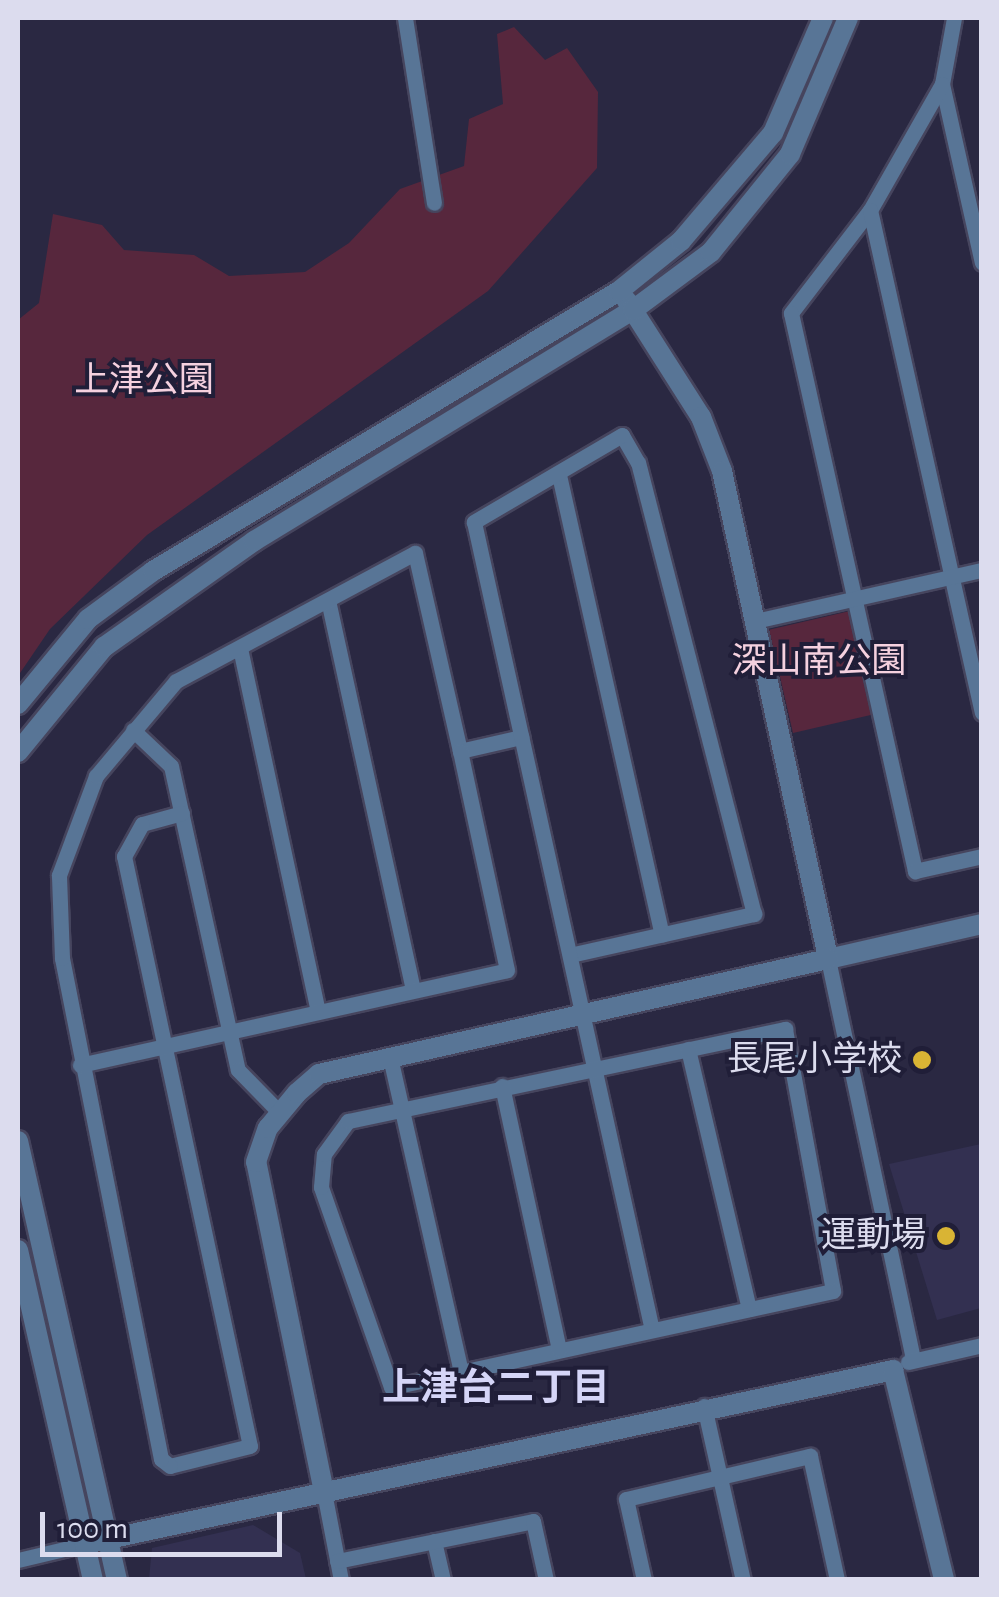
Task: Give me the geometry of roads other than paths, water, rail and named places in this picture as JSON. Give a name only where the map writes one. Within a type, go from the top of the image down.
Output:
[{"type":"street","points":[[405,18],[434,203]]},
{"type":"street","points":[[18,704],[88,619],[153,571],[619,291],[680,241],[762,148],[824,18]]},
{"type":"street","points":[[18,752],[104,647],[254,541],[633,310],[711,252],[754,205],[823,90],[848,18]]},
{"type":"street","points":[[954,18],[942,84],[870,210],[792,313],[915,871],[982,856]]},
{"type":"street","points":[[942,84],[982,262]]},
{"type":"street","points":[[870,210],[982,713]]},
{"type":"street","points":[[619,291],[712,440],[756,622],[913,1359]]},
{"type":"street","points":[[570,956],[754,914],[638,463],[622,435],[474,522],[652,1330]]},
{"type":"street","points":[[559,475],[662,935]]},
{"type":"street","points":[[80,1065],[170,1045],[228,1032],[318,1012],[413,990],[507,970],[414,552],[176,681],[96,776],[59,874],[80,1065],[161,1459],[170,1466],[250,1446],[170,1045],[124,856],[142,824],[182,813]]},
{"type":"street","points":[[756,622],[982,570]]},
{"type":"street","points":[[328,600],[413,990]]},
{"type":"street","points":[[240,648],[318,1012]]},
{"type":"street","points":[[133,730],[171,766],[238,1070],[280,1112]]},
{"type":"street","points":[[460,750],[521,737]]},
{"type":"street","points":[[341,1580],[262,1219],[256,1162],[280,1112],[319,1074],[982,924]]},
{"type":"street","points":[[785,1029],[832,1291],[391,1387],[321,1188],[324,1154],[348,1121],[688,1048],[785,1029]]},
{"type":"street","points":[[688,1048],[749,1309]]},
{"type":"street","points":[[390,1057],[461,1372]]},
{"type":"street","points":[[502,1086],[559,1350]]},
{"type":"street","points":[[18,1141],[117,1580]]},
{"type":"street","points":[[18,1250],[93,1580]]},
{"type":"street","points":[[18,1560],[704,1406],[893,1370],[913,1359],[982,1345]]},
{"type":"street","points":[[893,1370],[944,1580]]},
{"type":"street","points":[[704,1406],[744,1580]]},
{"type":"street","points":[[644,1580],[626,1499],[810,1456],[837,1580]]},
{"type":"street","points":[[337,1561],[533,1521],[546,1580]]},
{"type":"street","points":[[434,1541],[443,1580]]},
{"type":"place","name":"長尾小学校","points":[[922,1060]]},
{"type":"place","name":"運動場","points":[[946,1236]]},
{"type":"district","name":"上津台二丁目","points":[[496,1390]]},
{"type":"park label","name":"上津公園","points":[[144,381]]},
{"type":"park label","name":"深山南公園","points":[[819,662]]}]
